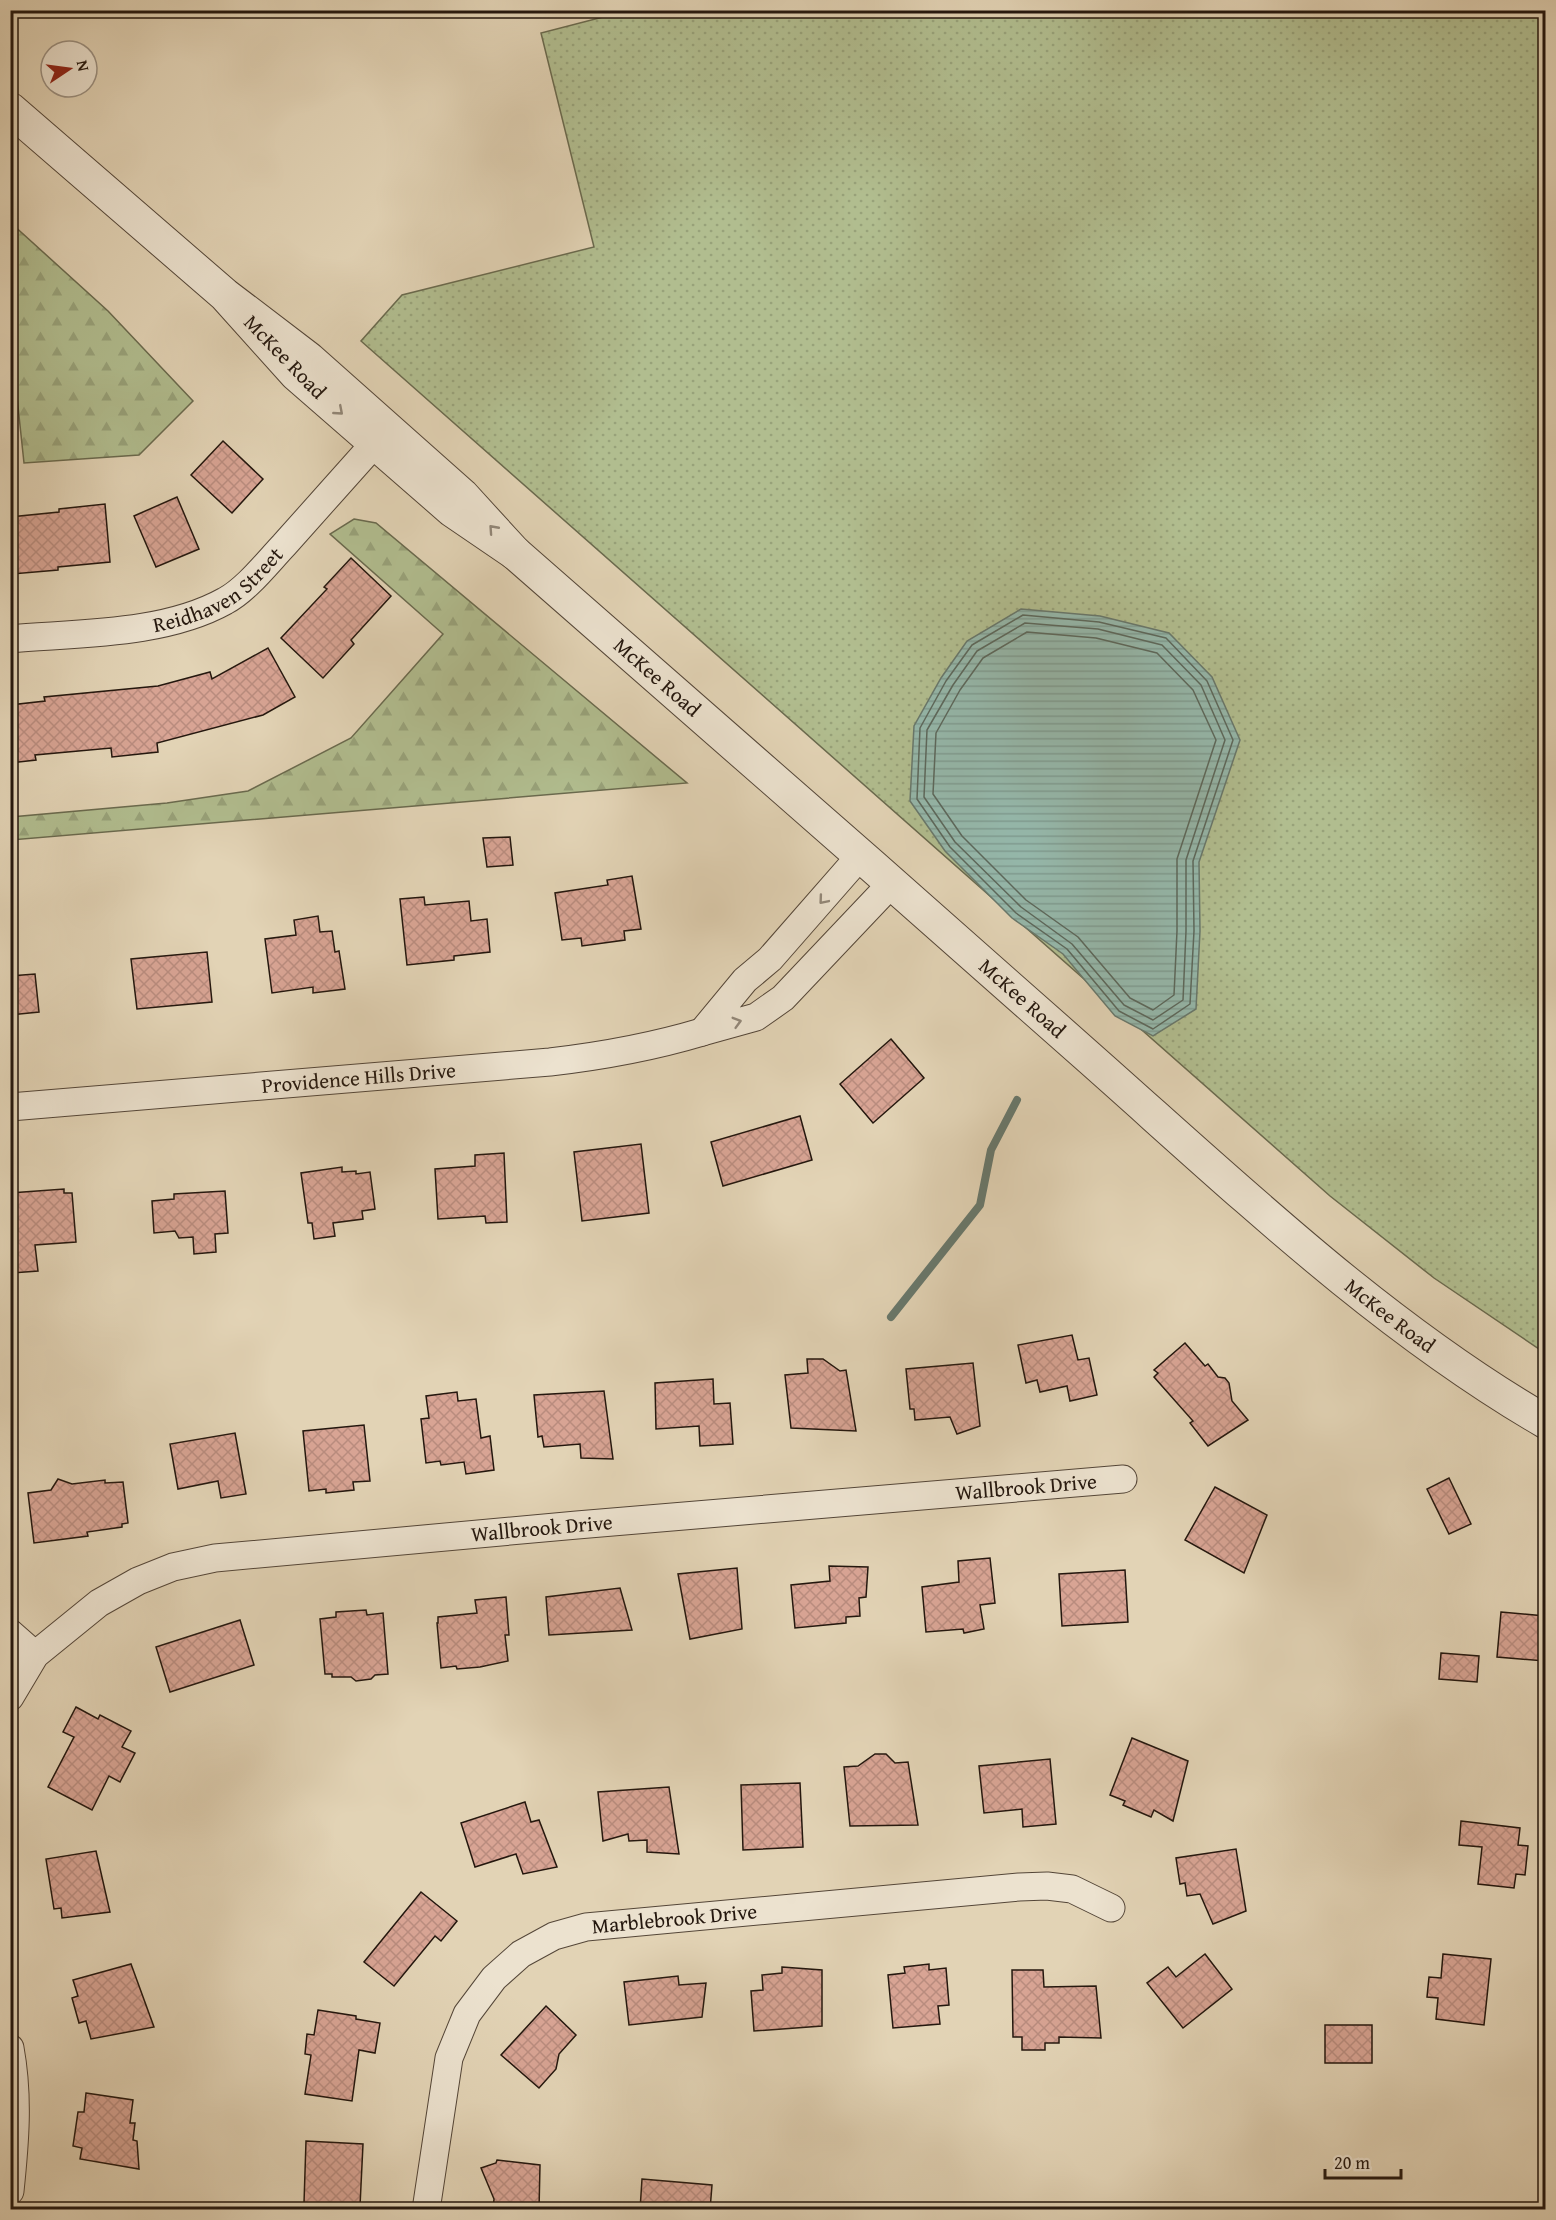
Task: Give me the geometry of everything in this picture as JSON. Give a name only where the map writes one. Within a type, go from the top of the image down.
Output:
[{"type":"street","name":"McKee Road","points":[[10,109],[225,295],[309,359],[462,495],[514,553]]},
{"type":"street","name":"McKee Road","points":[[225,295],[296,374],[452,510],[514,553],[861,855],[1280,1225],[1446,1358],[1545,1422]]},
{"type":"street","name":"Reidhaven Street","points":[[10,639],[135,628],[192,616],[226,601],[264,566],[375,443]]},
{"type":"street","points":[[702,1032],[745,980],[770,960],[861,855]]},
{"type":"street","name":"Providence Hills Drive","points":[[10,1107],[550,1062],[603,1056],[667,1042],[756,1017],[783,998],[892,883]]},
{"type":"street","name":"Wallbrook Drive","points":[[10,1697],[35,1655],[99,1603],[138,1581],[173,1567],[215,1558],[1123,1479]]},
{"type":"street","points":[[10,1633],[35,1655]]},
{"type":"street","name":"Marblebrook Drive","points":[[426,2210],[449,2058],[467,2014],[494,1978],[521,1954],[554,1936],[586,1927],[1019,1887],[1072,1889],[1111,1908]]},
{"type":"street","points":[[10,2048],[15,2076],[17,2118],[10,2191]]},
{"type":"green space","points":[[630,10],[1545,11],[1545,1353],[1434,1278],[1330,1196],[361,341],[402,295],[594,247],[541,33]]},
{"type":"green space","points":[[11,223],[108,311],[193,401],[139,455],[24,463],[10,331]]},
{"type":"green space","points":[[354,519],[376,523],[687,783],[11,840],[11,817],[167,803],[248,791],[351,738],[443,634],[330,534]]},
{"type":"water","points":[[1021,609],[1100,616],[1169,633],[1212,677],[1240,740],[1199,862],[1200,931],[1196,1009],[1153,1036],[1115,1016],[1063,954],[1012,918],[945,851],[910,801],[914,726],[941,678],[967,641]]},
{"type":"building","points":[[223,441],[263,479],[232,513],[191,475]]},
{"type":"building","points":[[177,497],[199,549],[156,567],[134,516]]},
{"type":"building","points":[[105,504],[110,562],[12,574],[10,517]]},
{"type":"building","points":[[351,558],[391,596],[351,640],[354,644],[323,678],[281,638],[327,589],[324,587]]},
{"type":"building","points":[[268,648],[295,697],[263,715],[157,743],[158,752],[112,757],[111,748],[35,755],[36,760],[10,763],[10,705],[45,701],[44,697],[158,686],[210,672],[212,679]]},
{"type":"building","points":[[510,837],[513,865],[487,867],[483,838]]},
{"type":"building","points":[[632,876],[641,929],[624,931],[625,940],[582,946],[581,938],[562,940],[555,893],[608,885],[607,880]]},
{"type":"building","points":[[424,897],[425,905],[469,901],[471,921],[487,919],[490,952],[454,956],[454,960],[407,965],[400,899]]},
{"type":"building","points":[[318,916],[320,932],[332,931],[335,952],[339,951],[345,989],[313,993],[313,987],[272,993],[265,939],[296,935],[294,920]]},
{"type":"building","points":[[207,952],[212,1002],[137,1009],[131,959]]},
{"type":"building","points":[[35,974],[39,1012],[10,1015],[10,976]]},
{"type":"building","points":[[891,1039],[924,1078],[873,1123],[840,1084]]},
{"type":"building","points":[[800,1116],[812,1160],[723,1186],[711,1142]]},
{"type":"building","points":[[641,1144],[649,1213],[582,1221],[574,1152]]},
{"type":"building","points":[[504,1153],[507,1222],[486,1223],[485,1216],[438,1219],[435,1169],[475,1166],[475,1155]]},
{"type":"building","points":[[342,1167],[342,1172],[356,1171],[356,1174],[370,1172],[375,1209],[362,1211],[363,1219],[333,1223],[335,1236],[314,1239],[312,1223],[308,1223],[301,1173]]},
{"type":"building","points":[[64,1189],[64,1193],[72,1193],[76,1242],[35,1245],[38,1271],[12,1273],[10,1193]]},
{"type":"building","points":[[225,1191],[228,1233],[215,1234],[216,1252],[194,1254],[193,1237],[179,1238],[175,1231],[154,1233],[152,1201],[174,1199],[174,1194]]},
{"type":"building","points":[[1072,1335],[1078,1360],[1089,1358],[1097,1395],[1070,1401],[1067,1386],[1040,1392],[1037,1380],[1026,1383],[1018,1345]]},
{"type":"building","points":[[1185,1343],[1205,1366],[1208,1364],[1218,1377],[1225,1378],[1229,1383],[1232,1401],[1248,1420],[1208,1446],[1190,1423],[1193,1421],[1154,1377],[1158,1373],[1154,1370]]},
{"type":"building","points":[[807,1359],[823,1359],[840,1371],[846,1370],[856,1431],[791,1428],[785,1375],[808,1373]]},
{"type":"building","points":[[973,1363],[980,1426],[957,1434],[950,1417],[915,1420],[914,1409],[910,1409],[906,1369]]},
{"type":"building","points":[[713,1379],[714,1404],[730,1403],[733,1444],[700,1446],[699,1426],[656,1429],[655,1383]]},
{"type":"building","points":[[604,1391],[613,1459],[581,1458],[580,1444],[544,1447],[542,1436],[538,1437],[534,1395]]},
{"type":"building","points":[[457,1392],[458,1401],[476,1399],[481,1438],[490,1436],[494,1470],[466,1474],[464,1462],[441,1465],[440,1461],[426,1463],[421,1419],[429,1418],[426,1396]]},
{"type":"building","points":[[364,1425],[370,1481],[353,1482],[354,1490],[326,1493],[326,1489],[309,1491],[303,1431]]},
{"type":"building","points":[[235,1433],[246,1494],[221,1498],[218,1481],[178,1489],[170,1444]]},
{"type":"building","points":[[1449,1478],[1471,1524],[1449,1534],[1427,1489]]},
{"type":"building","points":[[58,1479],[72,1484],[105,1480],[105,1483],[123,1482],[128,1523],[122,1524],[122,1527],[87,1532],[88,1536],[34,1543],[28,1493],[51,1490]]},
{"type":"building","points":[[1215,1487],[1267,1515],[1244,1573],[1185,1540]]},
{"type":"building","points":[[990,1558],[995,1603],[980,1605],[984,1629],[964,1633],[963,1629],[926,1632],[922,1587],[959,1582],[958,1561]]},
{"type":"building","points":[[829,1566],[868,1567],[866,1597],[859,1598],[860,1616],[846,1617],[846,1623],[795,1628],[791,1585],[830,1581]]},
{"type":"building","points":[[737,1568],[742,1629],[690,1639],[678,1574]]},
{"type":"building","points":[[1125,1570],[1128,1622],[1062,1626],[1059,1574]]},
{"type":"building","points":[[620,1588],[632,1630],[549,1635],[546,1597]]},
{"type":"building","points":[[506,1597],[509,1635],[505,1635],[508,1661],[480,1667],[441,1668],[438,1617],[477,1613],[475,1600]]},
{"type":"building","points":[[366,1610],[367,1615],[383,1613],[388,1674],[375,1675],[371,1679],[356,1681],[351,1677],[332,1677],[332,1674],[325,1674],[320,1619],[336,1617],[336,1612]]},
{"type":"building","points":[[1501,1612],[1545,1616],[1545,1661],[1497,1657]]},
{"type":"building","points":[[240,1620],[254,1665],[170,1692],[156,1647]]},
{"type":"building","points":[[1441,1653],[1479,1656],[1477,1682],[1439,1679]]},
{"type":"building","points":[[76,1707],[98,1719],[100,1715],[131,1731],[122,1747],[135,1753],[120,1782],[109,1776],[92,1810],[48,1787],[74,1737],[63,1732]]},
{"type":"building","points":[[1132,1738],[1188,1761],[1173,1821],[1154,1810],[1151,1817],[1123,1805],[1125,1801],[1110,1795]]},
{"type":"building","points":[[875,1754],[886,1754],[895,1763],[908,1762],[918,1825],[850,1826],[844,1767],[858,1766]]},
{"type":"building","points":[[1050,1759],[1056,1824],[1023,1827],[1022,1809],[984,1813],[979,1766]]},
{"type":"building","points":[[800,1783],[803,1847],[743,1850],[741,1785]]},
{"type":"building","points":[[669,1787],[679,1854],[647,1852],[647,1840],[629,1841],[628,1834],[603,1841],[598,1792]]},
{"type":"building","points":[[525,1802],[531,1822],[539,1820],[557,1867],[523,1874],[516,1854],[475,1867],[461,1823]]},
{"type":"building","points":[[1461,1821],[1520,1828],[1518,1845],[1528,1846],[1525,1875],[1516,1874],[1514,1888],[1478,1884],[1482,1847],[1459,1845]]},
{"type":"building","points":[[1236,1849],[1246,1911],[1213,1924],[1200,1894],[1187,1896],[1185,1883],[1180,1884],[1176,1858]]},
{"type":"building","points":[[96,1851],[110,1912],[62,1918],[61,1908],[54,1909],[46,1859]]},
{"type":"building","points":[[421,1892],[457,1921],[441,1941],[435,1936],[394,1986],[364,1962]]},
{"type":"building","points":[[1205,1954],[1232,1989],[1183,2028],[1147,1983],[1168,1967],[1176,1977]]},
{"type":"building","points":[[1443,1954],[1491,1959],[1484,2025],[1436,2019],[1438,1998],[1427,1997],[1429,1977],[1441,1978]]},
{"type":"building","points":[[131,1964],[154,2027],[91,2039],[86,2021],[79,2023],[72,1998],[78,1996],[73,1980]]},
{"type":"building","points":[[929,1964],[929,1970],[946,1968],[949,2005],[938,2006],[940,2024],[893,2028],[888,1975],[905,1973],[904,1967]]},
{"type":"building","points":[[782,1967],[822,1970],[822,2026],[754,2031],[751,1991],[763,1990],[762,1975],[782,1973]]},
{"type":"building","points":[[1012,1970],[1043,1970],[1044,1987],[1096,1986],[1101,2038],[1059,2037],[1059,2043],[1045,2043],[1045,2050],[1022,2050],[1022,2037],[1013,2037]]},
{"type":"building","points":[[678,1976],[679,1985],[706,1983],[702,2017],[629,2025],[624,1982]]},
{"type":"building","points":[[546,2006],[576,2035],[559,2054],[556,2069],[539,2088],[501,2055]]},
{"type":"building","points":[[318,2010],[356,2016],[356,2019],[380,2023],[375,2053],[359,2050],[352,2101],[305,2094],[311,2055],[305,2054],[307,2034],[314,2035]]},
{"type":"building","points":[[1325,2025],[1372,2025],[1372,2063],[1325,2063]]},
{"type":"building","points":[[86,2093],[133,2100],[130,2123],[135,2123],[133,2140],[137,2141],[139,2169],[80,2159],[82,2148],[73,2146],[78,2112],[84,2112]]},
{"type":"building","points":[[306,2141],[363,2144],[360,2206],[304,2203]]},
{"type":"building","points":[[497,2160],[540,2165],[539,2210],[493,2210],[494,2199],[481,2168],[496,2163]]},
{"type":"building","points":[[642,2179],[712,2185],[710,2210],[640,2210]]},
{"type":"waterway","points":[[891,1317],[980,1205],[991,1150],[1017,1100]]}]
